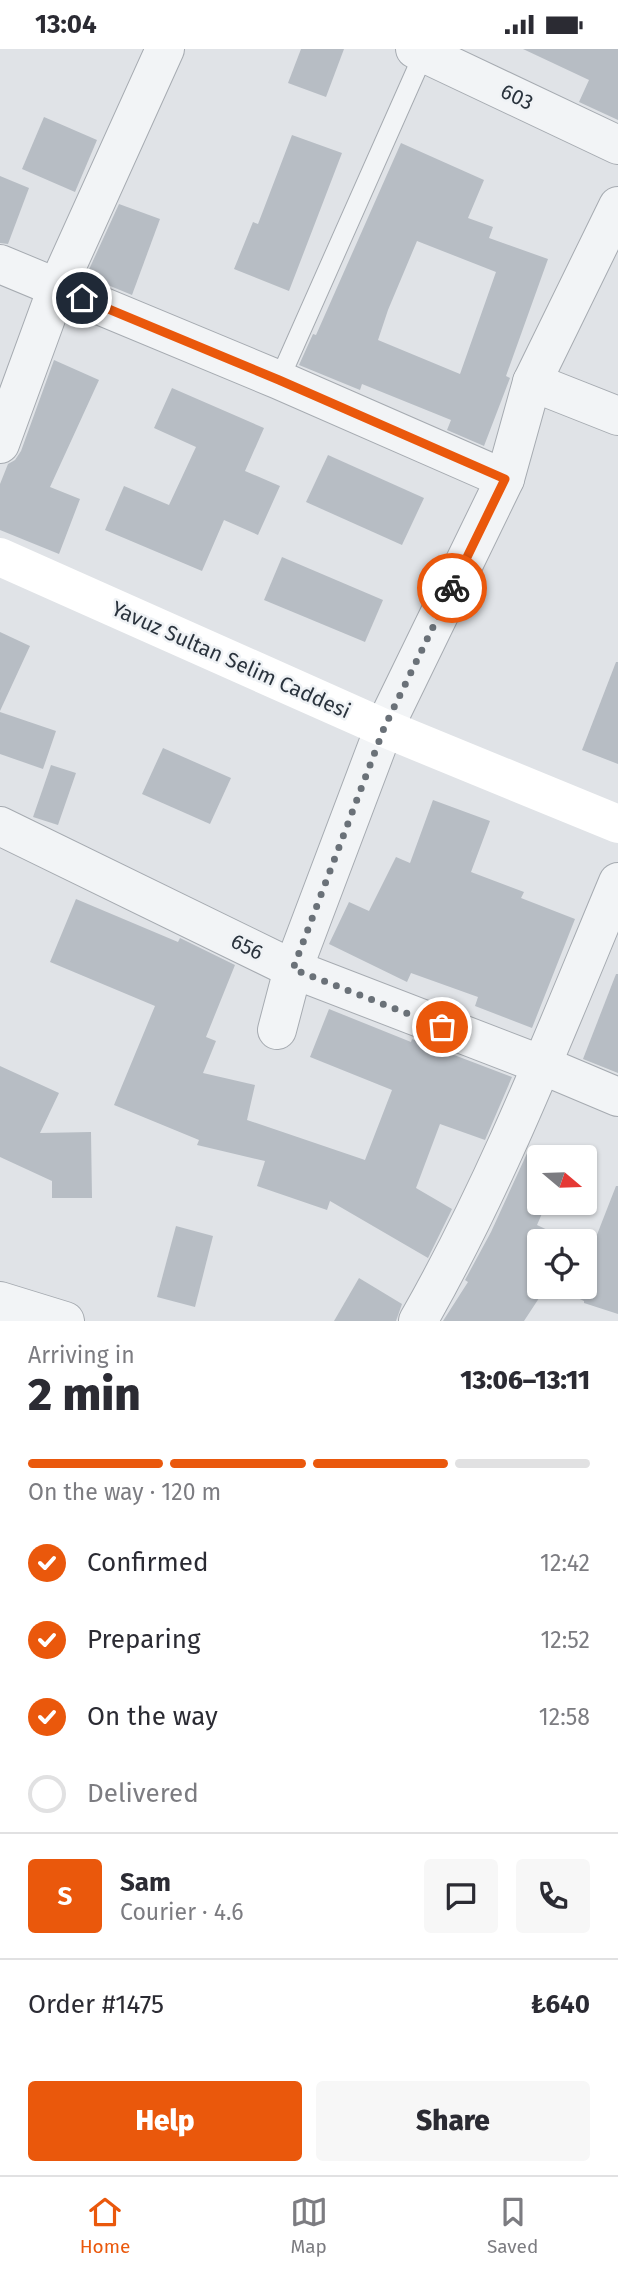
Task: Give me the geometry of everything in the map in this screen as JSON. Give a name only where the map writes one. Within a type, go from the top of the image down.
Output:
[{"type":"street","points":[[0,445],[57,288],[165,49]]},
{"type":"street","name":"603","points":[[420,51],[618,145]]},
{"type":"street","points":[[277,1030],[293,969],[384,728],[505,479],[532,382],[618,206]]},
{"type":"street","points":[[0,264],[279,380],[505,479]]},
{"type":"street","points":[[532,382],[618,417]]},
{"type":"street","name":"Yavuz Sultan Selim Caddesi","points":[[0,557],[384,728],[618,824]]},
{"type":"street","name":"656","points":[[0,826],[293,969],[618,1097]]},
{"type":"street","points":[[418,1321],[478,1207],[542,1065],[618,882]]},
{"type":"street","points":[[0,1301],[65,1321]]},
{"type":"lane","points":[[279,380],[420,51]]},
{"type":"building","points":[[301,49],[344,49],[326,97],[288,83]]},
{"type":"building","points":[[523,49],[618,49],[618,120],[579,102],[589,80]]},
{"type":"building","points":[[44,117],[97,140],[75,192],[22,169]]},
{"type":"building","points":[[292,135],[342,153],[289,291],[234,269],[253,222],[258,224]]},
{"type":"building","points":[[401,143],[484,180],[468,218],[493,227],[489,238],[548,259],[506,376],[510,378],[484,446],[447,430],[451,420],[362,384],[360,390],[299,365],[313,334],[316,335]],"holes":[[[417,241],[496,272],[460,374],[378,340]]]},
{"type":"building","points":[[0,176],[29,188],[8,244],[0,243]]},
{"type":"building","points":[[119,204],[160,219],[132,295],[86,276]]},
{"type":"building","points":[[54,360],[99,380],[50,487],[80,499],[59,554],[0,530],[0,484],[8,464],[15,460],[21,451]]},
{"type":"building","points":[[172,388],[264,428],[245,471],[280,486],[258,535],[224,520],[202,571],[105,530],[124,486],[169,505],[196,447],[154,428]]},
{"type":"building","points":[[328,455],[424,498],[402,545],[306,502]]},
{"type":"building","points":[[282,557],[383,600],[365,642],[264,600]]},
{"type":"building","points":[[0,632],[30,646],[0,711]]},
{"type":"building","points":[[618,662],[618,764],[582,750]]},
{"type":"building","points":[[0,712],[56,731],[43,769],[0,754]]},
{"type":"building","points":[[163,748],[231,778],[210,824],[142,794]]},
{"type":"building","points":[[51,765],[76,773],[58,825],[33,817]]},
{"type":"building","points":[[433,800],[490,821],[471,872],[524,892],[521,898],[575,919],[532,1028],[475,1006],[478,997],[411,973],[407,982],[329,944],[349,902],[369,911],[396,857],[410,863]]},
{"type":"building","points":[[76,899],[178,942],[180,938],[235,965],[206,1037],[216,1041],[203,1073],[255,1085],[247,1120],[365,1160],[392,1090],[310,1057],[329,1009],[411,1042],[412,1039],[512,1077],[485,1140],[440,1124],[416,1188],[452,1209],[428,1258],[330,1201],[327,1210],[257,1186],[265,1161],[197,1145],[199,1140],[114,1105],[155,1006],[50,962]]},
{"type":"building","points":[[618,974],[618,1073],[583,1059]]},
{"type":"building","points":[[0,1066],[59,1093],[40,1133],[91,1132],[92,1198],[52,1198],[52,1181],[0,1157]]},
{"type":"building","points":[[527,1153],[527,1215],[541,1215],[537,1225],[546,1229],[527,1229],[527,1299],[538,1299],[524,1321],[443,1321],[468,1282],[465,1280],[491,1232]]},
{"type":"building","points":[[618,1186],[618,1314],[584,1303],[580,1299],[597,1299],[597,1235]]},
{"type":"building","points":[[176,1226],[213,1236],[195,1307],[157,1297]]},
{"type":"building","points":[[359,1278],[402,1304],[396,1321],[334,1321]]},
{"type":"way so far","points":[[442,1027],[293,969],[384,728],[452,588]]},
{"type":"route","points":[[82,298],[279,380],[505,479],[452,588]]}]
